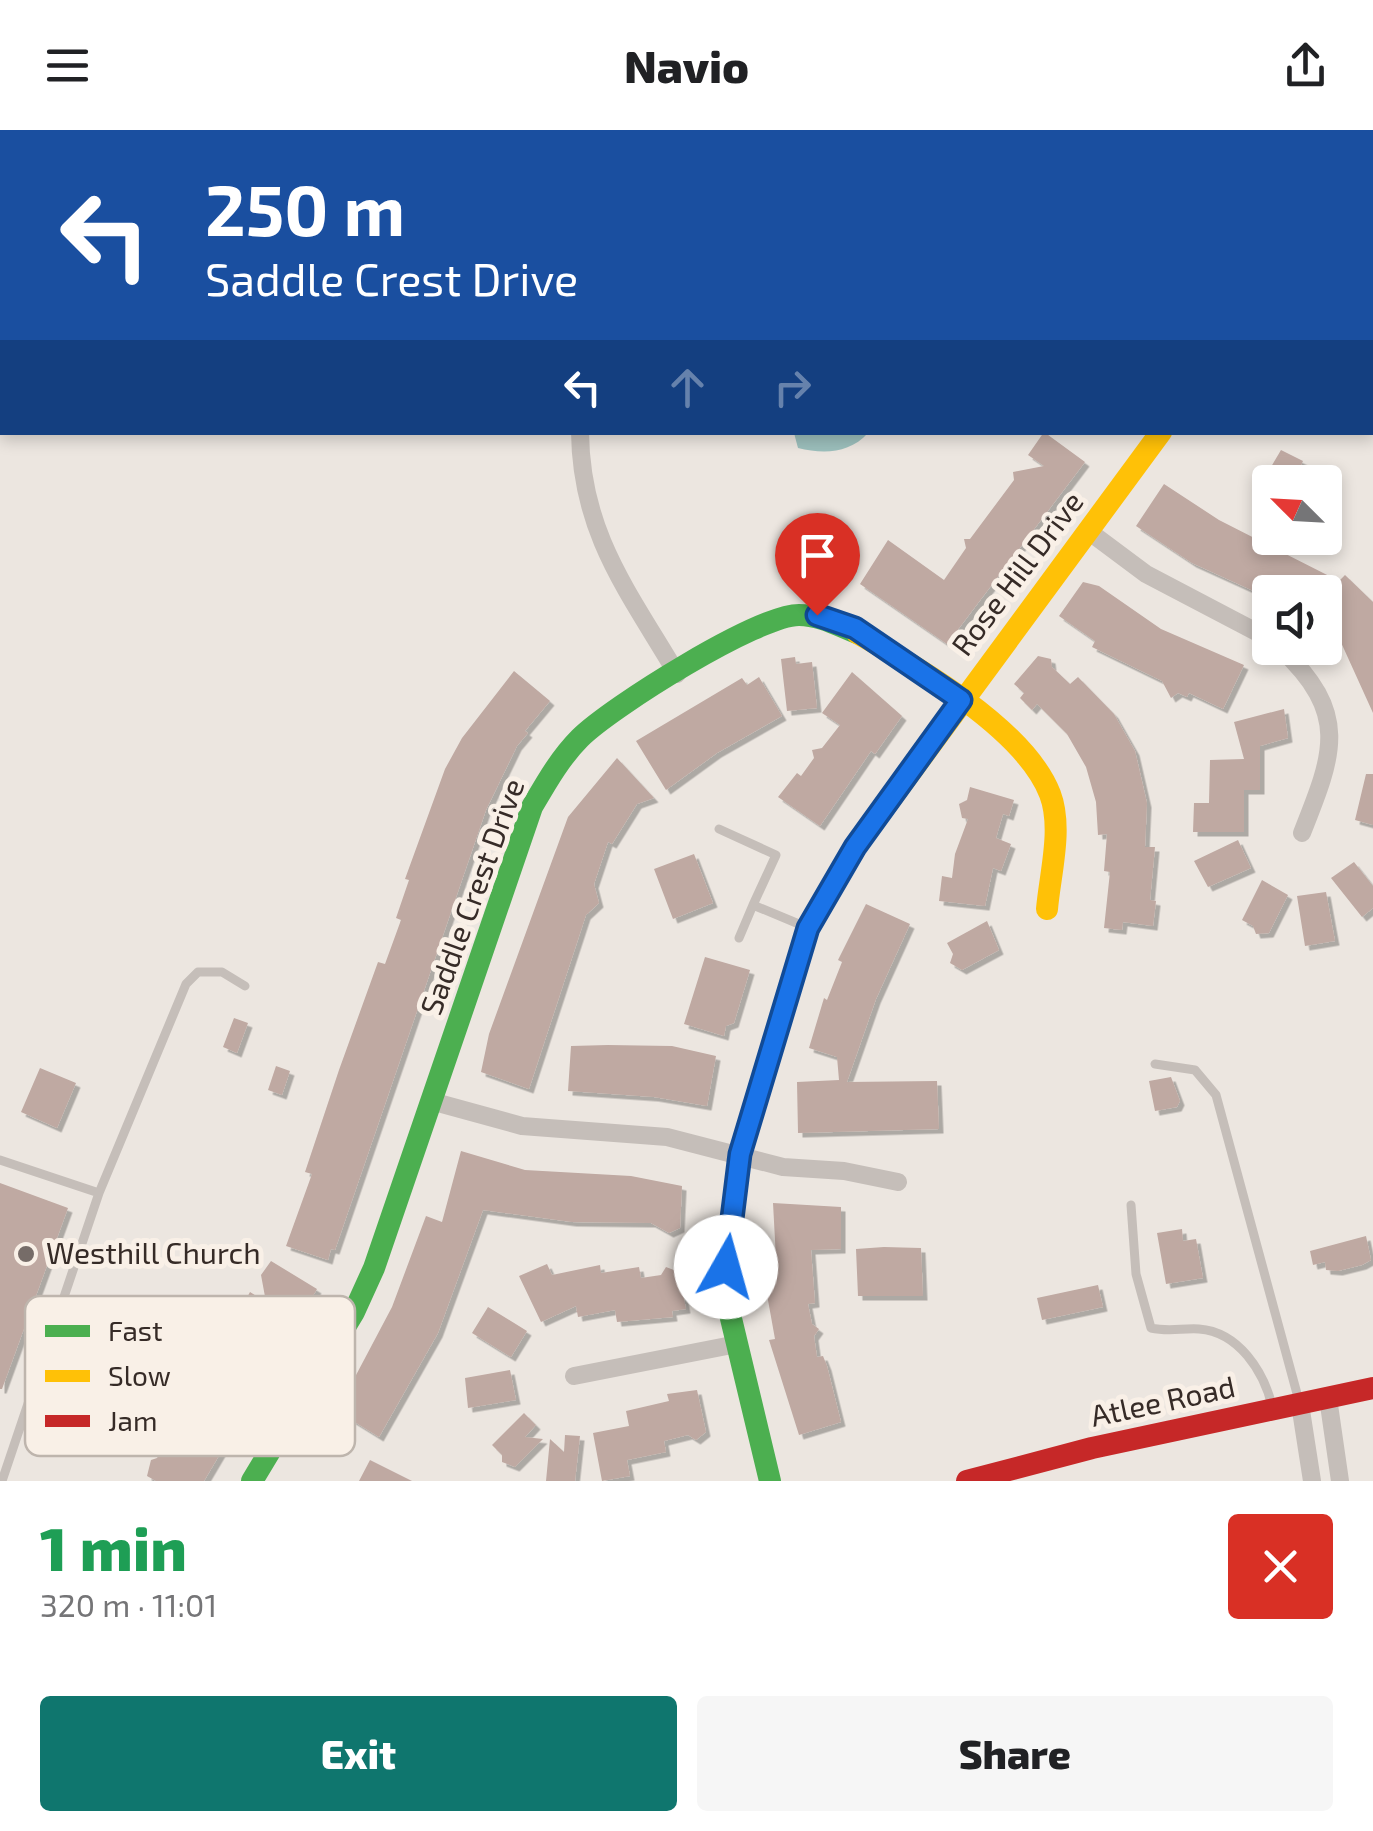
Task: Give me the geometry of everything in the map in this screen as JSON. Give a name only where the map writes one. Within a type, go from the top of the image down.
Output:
[{"type":"street","points":[[580,435],[584,497],[603,547],[677,674]]},
{"type":"street","name":"Rose Hill Drive","points":[[770,1481],[728,1306],[726,1267],[740,1154],[808,928],[855,847],[1158,435]]},
{"type":"street","points":[[1088,530],[1146,574],[1252,630]]},
{"type":"street","name":"Saddle Crest Drive","points":[[355,1307],[532,807],[552,773],[592,728],[767,622],[817,615],[855,628],[961,700],[1020,746],[1050,793],[1054,824],[1046,908]]},
{"type":"street","points":[[1299,665],[1323,700],[1329,729],[1329,767],[1302,834]]},
{"type":"street","points":[[431,1101],[522,1126],[667,1138],[783,1167],[844,1170],[898,1182]]},
{"type":"street","points":[[574,1376],[737,1344]]},
{"type":"street","name":"Atlee Road","points":[[967,1481],[1092,1448],[1373,1388]]},
{"type":"street","points":[[1328,1398],[1340,1481]]},
{"type":"street","points":[[1300,1404],[1312,1481]]},
{"type":"street","name":"Saddle Crest Drive","points":[[252,1481],[267,1456]]},
{"type":"lane","points":[[718,829],[776,854],[739,938]]},
{"type":"lane","points":[[753,905],[808,928]]},
{"type":"lane","points":[[62,1296],[99,1193],[186,984],[198,972],[222,972],[244,986]]},
{"type":"lane","points":[[1155,1064],[1195,1070],[1216,1095],[1300,1404]]},
{"type":"lane","points":[[0,1160],[99,1193]]},
{"type":"lane","points":[[1130,1205],[1136,1274],[1151,1328],[1170,1332],[1200,1329],[1222,1335],[1246,1354],[1266,1383],[1273,1409]]},
{"type":"lane","points":[[2,1481],[4,1460],[25,1401]]},
{"type":"water","points":[[795,435],[866,435],[844,449],[798,448]]},
{"type":"building","points":[[1042,435],[1048,435],[1085,462],[947,644],[860,584],[888,540],[944,580],[966,548],[964,539],[970,539],[1014,480],[1013,472],[1044,466],[1028,455]]},
{"type":"building","points":[[1281,450],[1303,461],[1301,465],[1272,465]]},
{"type":"building","points":[[1164,484],[1252,537],[1252,555],[1288,555],[1327,575],[1252,575],[1252,590],[1192,563],[1136,526]]},
{"type":"building","points":[[1345,575],[1373,602],[1373,713],[1342,645]]},
{"type":"building","points":[[1083,582],[1099,586],[1161,629],[1244,665],[1223,709],[1189,693],[1187,697],[1178,693],[1171,698],[1162,681],[1092,647],[1095,641],[1059,616]]},
{"type":"building","points":[[1038,656],[1051,659],[1052,667],[1070,684],[1078,677],[1114,714],[1135,751],[1147,803],[1145,847],[1155,847],[1150,900],[1156,901],[1153,926],[1123,922],[1122,930],[1104,928],[1110,872],[1104,871],[1107,834],[1098,835],[1096,802],[1086,767],[1067,734],[1037,704],[1032,710],[1020,698],[1024,693],[1014,684]]},
{"type":"building","points":[[795,657],[796,664],[812,662],[817,708],[787,711],[781,659]]},
{"type":"building","points":[[514,671],[550,701],[525,731],[528,733],[517,746],[486,810],[335,1250],[331,1249],[328,1260],[286,1246],[312,1174],[305,1172],[339,1070],[378,962],[385,964],[401,920],[396,918],[409,880],[405,879],[445,769],[462,738]]},
{"type":"building","points":[[852,672],[902,716],[875,754],[871,751],[820,826],[778,797],[797,773],[801,776],[814,758],[812,750],[822,748],[840,725],[822,713]]},
{"type":"building","points":[[759,677],[782,716],[717,753],[666,790],[636,741],[742,678],[747,685]]},
{"type":"building","points":[[1284,709],[1288,738],[1260,746],[1260,790],[1244,790],[1244,832],[1193,832],[1194,803],[1209,803],[1210,760],[1244,759],[1234,722]]},
{"type":"building","points":[[617,758],[654,798],[637,804],[612,844],[608,842],[594,884],[599,903],[586,915],[529,1089],[481,1072],[489,1034],[568,817]]},
{"type":"building","points":[[1366,774],[1373,774],[1373,825],[1355,820]]},
{"type":"building","points":[[970,787],[1014,800],[1009,816],[1003,814],[996,838],[1011,844],[1001,871],[993,868],[985,906],[939,901],[942,876],[952,878],[955,854],[968,819],[962,818],[959,804],[967,800]]},
{"type":"building","points":[[1238,840],[1251,868],[1208,887],[1194,861]]},
{"type":"building","points":[[694,854],[713,903],[673,919],[654,869]]},
{"type":"building","points":[[1354,862],[1373,886],[1373,908],[1362,917],[1331,878]]},
{"type":"building","points":[[1262,880],[1288,895],[1269,933],[1256,934],[1253,926],[1242,920]]},
{"type":"building","points":[[1326,892],[1335,941],[1305,946],[1297,896]]},
{"type":"building","points":[[866,904],[910,924],[876,999],[847,1082],[937,1081],[939,1129],[798,1133],[797,1082],[839,1080],[837,1057],[809,1048],[824,998],[827,1000],[842,962],[838,960]]},
{"type":"building","points":[[987,921],[999,950],[962,970],[950,963],[953,954],[947,943]]},
{"type":"building","points":[[705,957],[750,970],[734,1023],[726,1026],[724,1036],[684,1024]]},
{"type":"building","points":[[234,1018],[248,1023],[237,1053],[223,1047]]},
{"type":"building","points":[[571,1046],[672,1046],[716,1056],[707,1106],[654,1097],[568,1091]]},
{"type":"building","points":[[276,1066],[290,1071],[282,1095],[268,1090]]},
{"type":"building","points":[[40,1068],[76,1083],[57,1128],[21,1112]]},
{"type":"building","points":[[1171,1077],[1180,1101],[1177,1107],[1155,1111],[1149,1081]]},
{"type":"building","points":[[461,1151],[525,1170],[631,1176],[682,1186],[680,1228],[669,1233],[651,1223],[572,1222],[483,1210],[438,1333],[379,1437],[355,1422],[355,1377],[392,1307],[426,1216],[442,1222]]},
{"type":"building","name":"Westhill Church","points":[[0,1183],[68,1208],[36,1296],[25,1296],[25,1326],[0,1389]]},
{"type":"building","points":[[773,1203],[841,1207],[841,1249],[811,1250],[815,1303],[808,1304],[812,1324],[819,1329],[814,1336],[817,1357],[823,1356],[827,1366],[841,1422],[799,1435],[769,1340],[775,1339],[764,1278],[777,1277]]},
{"type":"building","points":[[1182,1229],[1183,1241],[1196,1239],[1203,1278],[1166,1284],[1157,1233]]},
{"type":"building","points":[[1366,1236],[1371,1260],[1362,1265],[1338,1271],[1326,1270],[1325,1262],[1313,1265],[1310,1251]]},
{"type":"building","points":[[921,1248],[923,1296],[858,1296],[856,1249]]},
{"type":"building","points":[[271,1261],[317,1289],[313,1296],[265,1296],[261,1275]]},
{"type":"building","points":[[547,1264],[552,1275],[600,1265],[601,1273],[639,1267],[641,1278],[661,1275],[666,1267],[679,1272],[686,1309],[672,1311],[673,1317],[617,1322],[615,1310],[578,1317],[576,1306],[541,1322],[519,1276]]},
{"type":"building","points":[[1098,1285],[1103,1307],[1042,1320],[1037,1298]]},
{"type":"building","points":[[488,1307],[527,1331],[511,1357],[472,1333]]},
{"type":"building","points":[[510,1370],[516,1400],[468,1408],[465,1378]]},
{"type":"building","points":[[697,1390],[706,1432],[696,1440],[688,1435],[664,1441],[666,1452],[627,1460],[630,1476],[602,1481],[593,1433],[629,1426],[626,1411],[669,1401],[667,1394]]},
{"type":"building","points":[[524,1413],[536,1425],[525,1437],[543,1439],[515,1467],[502,1462],[502,1455],[492,1445]]},
{"type":"building","points":[[565,1435],[580,1436],[575,1481],[546,1481],[550,1439],[564,1452]]},
{"type":"building","points":[[219,1456],[204,1481],[156,1481],[147,1476],[151,1460]]},
{"type":"building","points":[[370,1460],[412,1481],[359,1481]]},
{"type":"traffic: fast","points":[[355,1310],[374,1268],[532,807],[560,762],[580,738],[622,706],[686,665],[752,630],[779,619],[807,615],[857,633]]},
{"type":"traffic: fast","points":[[770,1481],[728,1306],[726,1267],[740,1154],[808,928],[855,847],[888,803]]},
{"type":"traffic: fast","points":[[252,1481],[267,1456]]},
{"type":"traffic: slow","points":[[888,803],[1159,435]]},
{"type":"traffic: slow","points":[[857,633],[937,681],[994,723],[1037,770],[1054,807],[1054,851],[1047,909]]},
{"type":"traffic: jam","points":[[967,1481],[1092,1448],[1373,1388]]},
{"type":"place","name":"Westhill Church","points":[[26,1254]]},
{"type":"route","points":[[726,1267],[740,1154],[808,928],[855,847],[961,700],[855,628],[817,615]]}]
